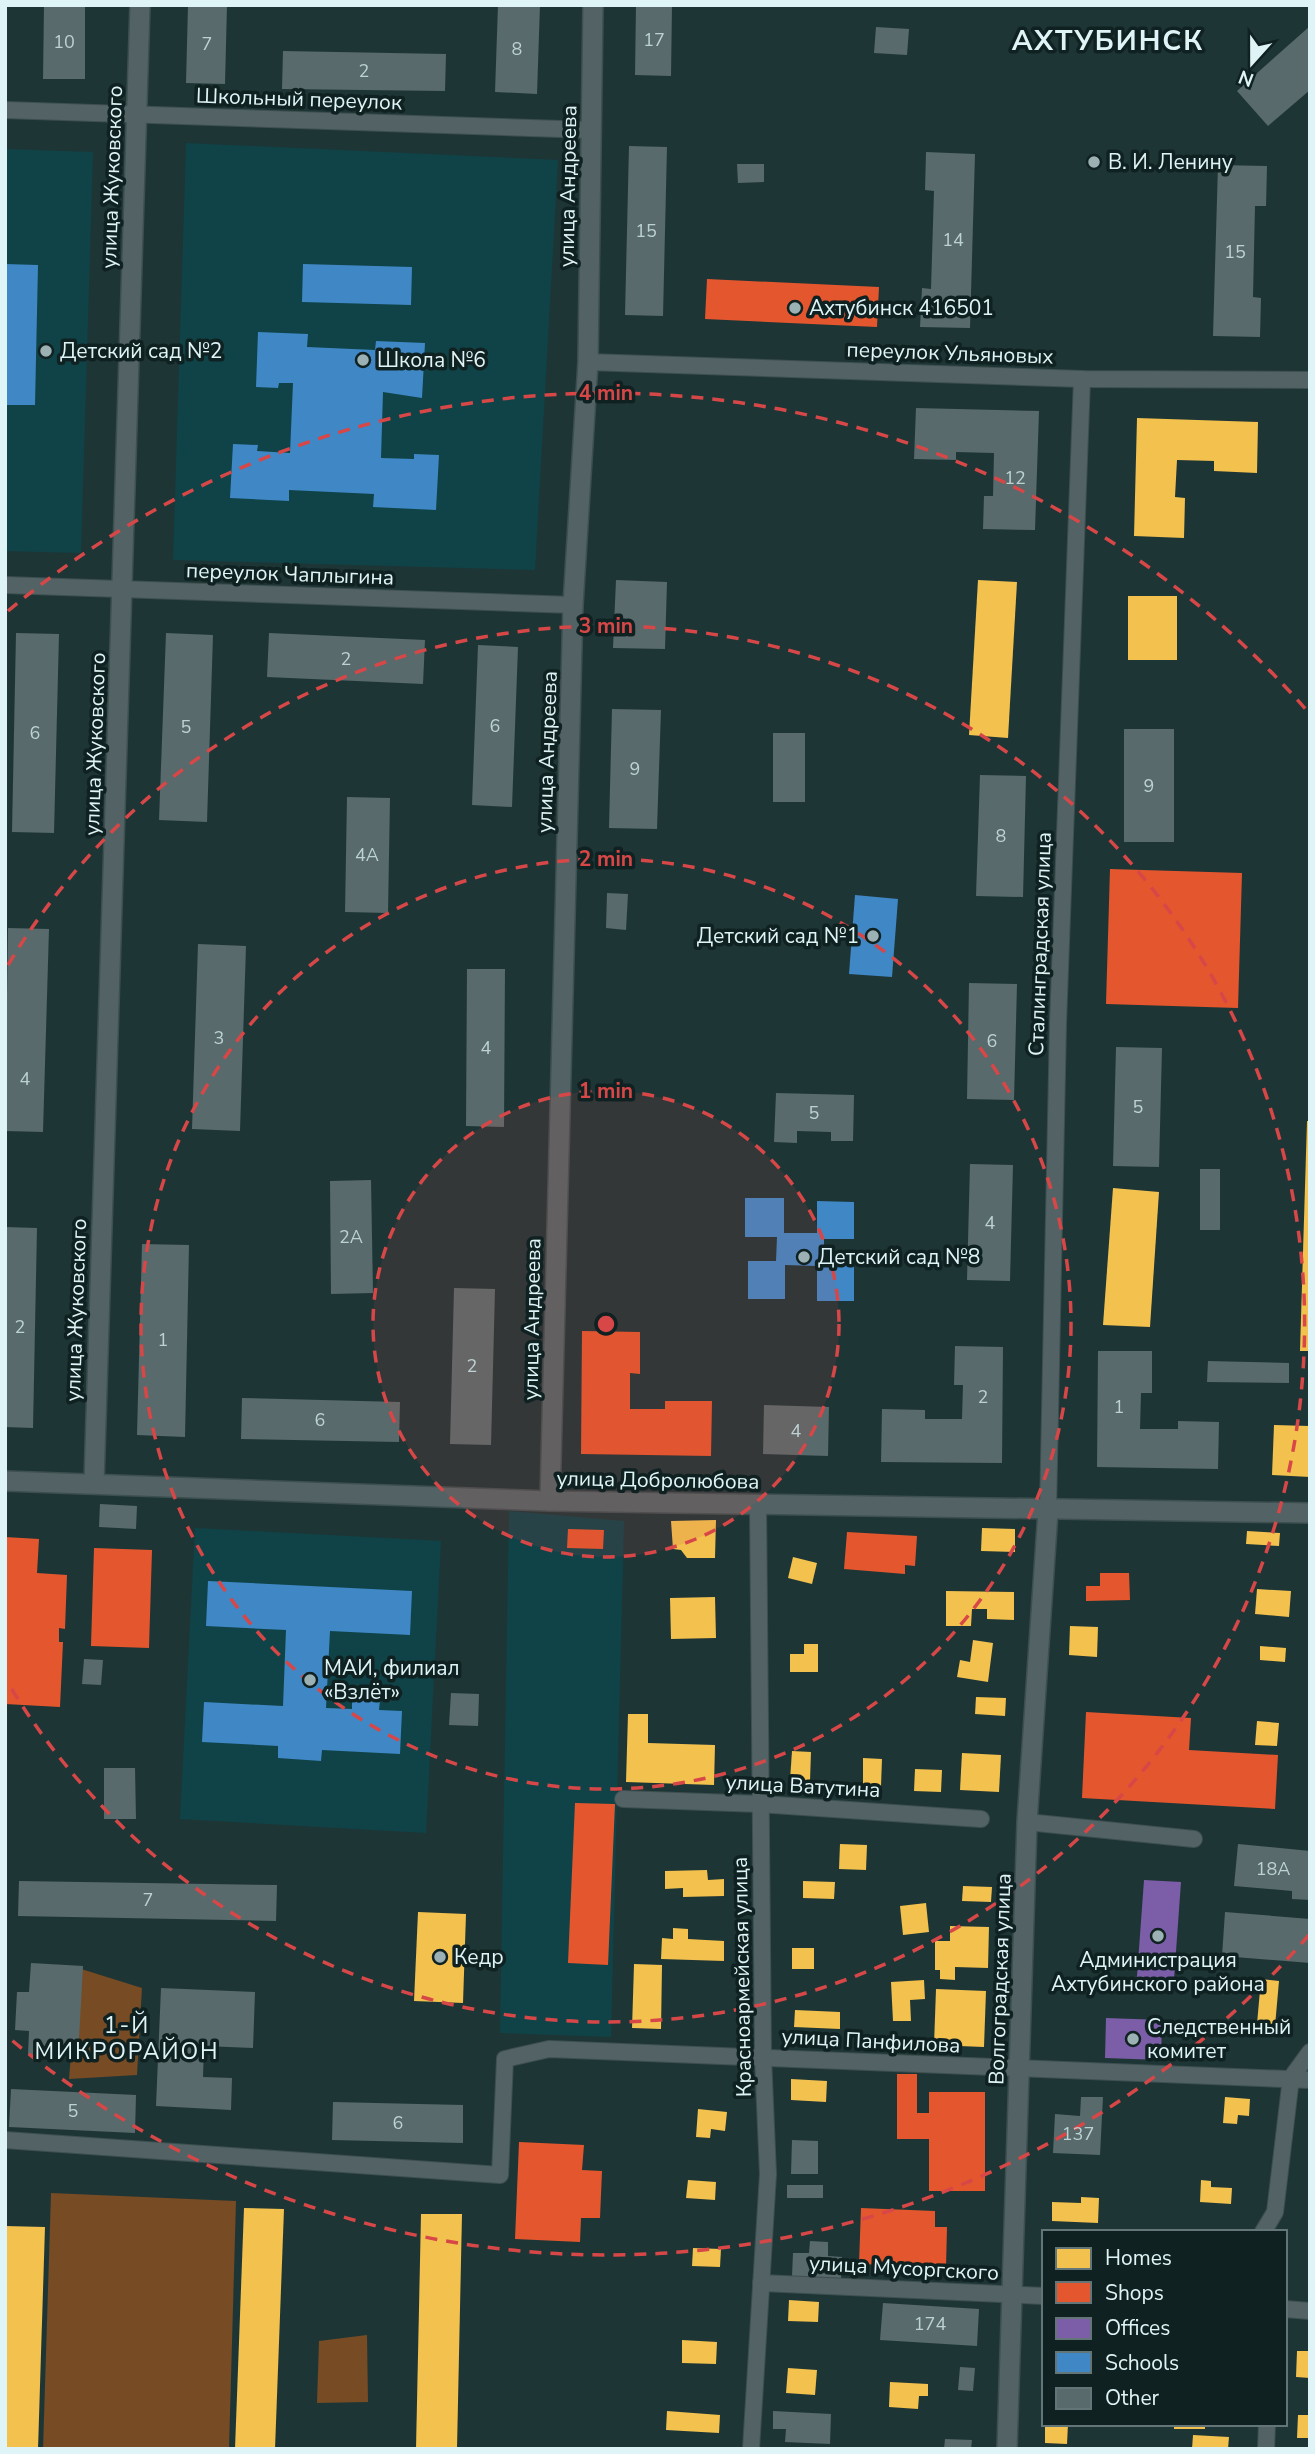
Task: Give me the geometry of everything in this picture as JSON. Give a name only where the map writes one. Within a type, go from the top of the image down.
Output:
[{"type":"street","name":"улица Жуковского","points":[[94,1483],[140,5]]},
{"type":"street","name":"улица Андреева","points":[[550,1501],[573,605],[588,362],[593,5]]},
{"type":"street","name":"Школьный переулок","points":[[5,110],[591,130]]},
{"type":"street","name":"переулок Ульяновых","points":[[588,362],[1082,379],[1310,380]]},
{"type":"street","name":"Сталинградская улица","points":[[1048,1511],[1058,1023],[1082,379]]},
{"type":"street","name":"переулок Чаплыгина","points":[[5,585],[573,605]]},
{"type":"street","name":"улица Добролюбова","points":[[5,1481],[550,1501],[758,1503],[1048,1511],[1310,1513]]},
{"type":"street","name":"Красноармейская улица","points":[[751,2449],[768,2174],[763,2057],[758,1503]]},
{"type":"street","name":"Волгоградская улица","points":[[1007,2449],[1027,1822],[1048,1511]]},
{"type":"street","name":"улица Ватутина","points":[[623,1799],[760,1804],[981,1818]]},
{"type":"street","points":[[1027,1822],[1194,1839]]},
{"type":"street","name":"улица Панфилова","points":[[5,2140],[500,2175],[505,2059],[548,2049],[1310,2080]]},
{"type":"street","points":[[1264,2230],[1275,2212],[1291,2078],[1310,2052]]},
{"type":"street","name":"улица Мусоргского","points":[[761,2283],[1042,2296]]},
{"type":"street","points":[[1287,2309],[1310,2311]]},
{"type":"street","points":[[1266,2426],[1266,2449]]},
{"type":"shaded area","name":"Школа №6","points":[[186,143],[558,160],[535,570],[173,560]]},
{"type":"shaded area","name":"Детский сад №2","points":[[5,149],[93,152],[81,553],[5,551]]},
{"type":"shaded area","points":[[509,1511],[624,1521],[611,2037],[500,2033]]},
{"type":"shaded area","name":"МАИ, филиал «Взлёт»","points":[[195,1528],[441,1541],[426,1833],[180,1819]]},
{"type":"shaded area","points":[[78,1968],[142,1988],[137,2075],[69,2079]]},
{"type":"shaded area","points":[[51,2193],[236,2201],[229,2449],[43,2449]]},
{"type":"shaded area","points":[[367,2335],[368,2402],[317,2403],[319,2341]]},
{"type":"building: Homes","points":[[1137,418],[1258,422],[1257,473],[1214,471],[1214,461],[1177,460],[1175,497],[1185,498],[1184,538],[1134,536]]},
{"type":"building: Homes","points":[[978,580],[1017,582],[1008,738],[969,735]]},
{"type":"building: Homes","points":[[1128,596],[1177,596],[1177,660],[1128,660]]},
{"type":"building: Homes","points":[[1307,1121],[1310,1121],[1310,1351],[1300,1351]]},
{"type":"building: Homes","points":[[1113,1188],[1159,1192],[1150,1327],[1103,1325]]},
{"type":"building: Homes","points":[[1274,1425],[1310,1426],[1310,1477],[1272,1475]]},
{"type":"building: Homes","points":[[716,1520],[715,1558],[687,1558],[681,1550],[673,1549],[671,1521]]},
{"type":"building: Homes","points":[[982,1528],[1015,1529],[1015,1552],[981,1551]]},
{"type":"building: Homes","points":[[1247,1531],[1280,1533],[1279,1546],[1246,1544]]},
{"type":"building: Homes","points":[[793,1557],[817,1563],[812,1584],[788,1578]]},
{"type":"building: Homes","points":[[1257,1589],[1291,1591],[1289,1617],[1255,1614]]},
{"type":"building: Homes","points":[[946,1591],[1014,1592],[1014,1620],[987,1619],[987,1609],[972,1609],[971,1626],[946,1626]]},
{"type":"building: Homes","points":[[715,1597],[716,1638],[671,1639],[670,1598]]},
{"type":"building: Homes","points":[[1070,1626],[1098,1627],[1097,1657],[1069,1655]]},
{"type":"building: Homes","points":[[973,1640],[993,1643],[988,1682],[957,1677],[960,1660],[970,1662]]},
{"type":"building: Homes","points":[[804,1644],[818,1644],[818,1672],[790,1672],[790,1654],[804,1654]]},
{"type":"building: Homes","points":[[1260,1646],[1286,1648],[1285,1662],[1260,1660]]},
{"type":"building: Homes","points":[[976,1697],[1006,1698],[1005,1716],[975,1714]]},
{"type":"building: Homes","points":[[628,1714],[648,1714],[648,1743],[715,1745],[714,1785],[626,1782]]},
{"type":"building: Homes","points":[[1257,1721],[1279,1723],[1277,1746],[1255,1745]]},
{"type":"building: Homes","points":[[792,1751],[811,1752],[810,1781],[790,1780]]},
{"type":"building: Homes","points":[[962,1753],[1001,1755],[999,1792],[960,1790]]},
{"type":"building: Homes","points":[[863,1758],[882,1759],[881,1786],[863,1785]]},
{"type":"building: Homes","points":[[915,1769],[942,1770],[941,1792],[914,1791]]},
{"type":"building: Homes","points":[[840,1844],[867,1845],[866,1870],[839,1869]]},
{"type":"building: Homes","points":[[707,1870],[708,1880],[724,1879],[724,1896],[683,1897],[683,1888],[665,1889],[665,1871]]},
{"type":"building: Homes","points":[[803,1881],[835,1882],[834,1899],[803,1898]]},
{"type":"building: Homes","points":[[963,1886],[992,1887],[991,1902],[962,1901]]},
{"type":"building: Homes","points":[[926,1903],[929,1932],[903,1935],[900,1906]]},
{"type":"building: Homes","name":"Кедр","points":[[418,1912],[466,1914],[463,2003],[414,2001]]},
{"type":"building: Homes","points":[[950,1926],[989,1927],[988,1968],[955,1967],[955,1980],[940,1979],[940,1970],[935,1970],[935,1941],[950,1941]]},
{"type":"building: Homes","points":[[673,1928],[688,1929],[688,1939],[724,1941],[724,1961],[661,1959],[662,1938],[673,1939]]},
{"type":"building: Homes","points":[[792,1948],[814,1948],[814,1969],[792,1969]]},
{"type":"building: Homes","points":[[634,1964],[662,1965],[661,2029],[632,2028]]},
{"type":"building: Homes","points":[[1261,1979],[1279,1981],[1275,2026],[1257,2024]]},
{"type":"building: Homes","points":[[924,1980],[925,1999],[910,2000],[911,2021],[893,2021],[891,1982]]},
{"type":"building: Homes","points":[[936,1989],[986,1991],[984,2047],[934,2045]]},
{"type":"building: Homes","points":[[795,2010],[840,2012],[840,2029],[794,2027]]},
{"type":"building: Homes","points":[[791,2079],[827,2081],[826,2102],[791,2100]]},
{"type":"building: Homes","points":[[1225,2097],[1250,2099],[1249,2116],[1238,2115],[1237,2124],[1223,2123]]},
{"type":"building: Homes","points":[[698,2109],[727,2112],[725,2131],[711,2129],[710,2138],[696,2137]]},
{"type":"building: Homes","points":[[688,2180],[716,2182],[715,2200],[686,2198]]},
{"type":"building: Homes","points":[[1201,2180],[1211,2181],[1211,2187],[1232,2188],[1231,2204],[1200,2202]]},
{"type":"building: Homes","points":[[1081,2197],[1099,2198],[1098,2223],[1052,2221],[1052,2202],[1081,2203]]},
{"type":"building: Homes","points":[[244,2208],[284,2209],[275,2449],[235,2449]]},
{"type":"building: Homes","points":[[421,2214],[462,2214],[457,2449],[416,2449]]},
{"type":"building: Homes","points":[[5,2226],[45,2227],[38,2449],[5,2449]]},
{"type":"building: Homes","points":[[693,2248],[721,2249],[720,2267],[692,2266]]},
{"type":"building: Homes","points":[[789,2300],[819,2302],[818,2322],[788,2321]]},
{"type":"building: Homes","points":[[682,2340],[717,2342],[716,2364],[682,2363]]},
{"type":"building: Homes","points":[[1297,2351],[1310,2351],[1310,2378],[1296,2377]]},
{"type":"building: Homes","points":[[788,2368],[817,2370],[815,2395],[786,2393]]},
{"type":"building: Homes","points":[[890,2382],[928,2384],[928,2396],[919,2396],[918,2409],[889,2407]]},
{"type":"building: Homes","points":[[667,2411],[720,2415],[719,2433],[666,2430]]},
{"type":"building: Homes","points":[[1298,2415],[1310,2415],[1310,2438],[1297,2438]]},
{"type":"building: Homes","points":[[1045,2426],[1068,2426],[1067,2444],[1045,2443]]},
{"type":"building: Homes","points":[[1174,2426],[1205,2426],[1205,2429],[1174,2429]]},
{"type":"building: Homes","points":[[1193,2435],[1229,2437],[1228,2449],[1192,2449]]},
{"type":"building: Shops","points":[[707,279],[879,287],[877,327],[705,319]]},
{"type":"building: Shops","points":[[1110,869],[1242,873],[1238,1008],[1106,1004]]},
{"type":"building: Shops","points":[[582,1331],[640,1332],[640,1374],[630,1373],[630,1409],[665,1409],[665,1401],[712,1401],[711,1456],[581,1454]]},
{"type":"building: Shops","points":[[568,1529],[604,1530],[603,1549],[567,1548]]},
{"type":"building: Shops","points":[[847,1532],[917,1536],[915,1566],[905,1565],[905,1574],[844,1569]]},
{"type":"building: Shops","points":[[5,1537],[39,1539],[37,1573],[67,1575],[65,1629],[59,1628],[59,1642],[63,1642],[60,1707],[5,1704]]},
{"type":"building: Shops","points":[[94,1548],[152,1550],[149,1648],[91,1646]]},
{"type":"building: Shops","points":[[1100,1573],[1129,1573],[1130,1600],[1086,1601],[1086,1586],[1100,1586]]},
{"type":"building: Shops","points":[[1086,1712],[1191,1718],[1189,1750],[1278,1755],[1275,1809],[1082,1798]]},
{"type":"building: Shops","points":[[575,1803],[615,1804],[608,1965],[568,1963]]},
{"type":"building: Shops","points":[[897,2074],[917,2074],[917,2113],[929,2113],[929,2092],[985,2092],[985,2191],[929,2191],[929,2139],[897,2139]]},
{"type":"building: Shops","points":[[519,2142],[584,2145],[582,2170],[602,2171],[600,2218],[581,2218],[580,2242],[515,2239]]},
{"type":"building: Shops","points":[[861,2208],[935,2211],[935,2227],[947,2227],[946,2267],[859,2264]]},
{"type":"building: Offices","name":"Администрация Ахтубинского района","points":[[1144,1880],[1181,1882],[1173,1993],[1136,1990]]},
{"type":"building: Offices","name":"Следственный комитет","points":[[1106,2018],[1162,2020],[1161,2060],[1105,2058]]},
{"type":"building: Schools","points":[[5,264],[38,265],[35,405],[5,405]]},
{"type":"building: Schools","points":[[303,264],[412,267],[411,305],[302,302]]},
{"type":"building: Schools","points":[[258,332],[308,334],[307,347],[375,350],[376,341],[425,343],[422,398],[383,392],[381,458],[414,459],[414,454],[439,455],[436,510],[373,507],[374,494],[289,490],[289,501],[230,498],[233,444],[258,445],[257,451],[290,453],[293,383],[279,383],[278,388],[256,387]]},
{"type":"building: Schools","name":"Детский сад №1","points":[[855,895],[898,899],[892,977],[849,974]]},
{"type":"building: Schools","points":[[745,1198],[784,1198],[784,1233],[817,1233],[817,1201],[854,1202],[854,1239],[824,1239],[824,1264],[854,1264],[854,1301],[817,1301],[817,1266],[785,1265],[785,1299],[748,1299],[748,1261],[776,1261],[777,1237],[745,1237]]},
{"type":"building: Schools","points":[[208,1581],[412,1591],[410,1635],[330,1631],[326,1708],[352,1709],[352,1699],[380,1700],[379,1710],[402,1711],[400,1754],[322,1750],[321,1761],[278,1758],[278,1746],[202,1742],[204,1702],[283,1706],[286,1630],[206,1626]]},
{"type":"building: Other","points":[[44,5],[85,5],[85,79],[43,79]]},
{"type":"building: Other","points":[[188,5],[227,5],[225,84],[186,83]]},
{"type":"building: Other","points":[[498,5],[540,5],[537,94],[495,92]]},
{"type":"building: Other","points":[[636,5],[672,5],[671,76],[635,75]]},
{"type":"building: Other","points":[[1310,26],[1310,90],[1268,126],[1237,91]]},
{"type":"building: Other","points":[[876,27],[909,29],[907,55],[874,53]]},
{"type":"building: Other","points":[[283,51],[446,54],[445,91],[282,89]]},
{"type":"building: Other","points":[[629,146],[667,147],[663,316],[625,315]]},
{"type":"building: Other","points":[[926,152],[975,154],[970,328],[920,327],[922,288],[931,289],[934,191],[925,190]]},
{"type":"building: Other","points":[[737,164],[764,164],[764,182],[738,183]]},
{"type":"building: Other","points":[[1218,165],[1267,166],[1266,206],[1255,206],[1253,297],[1261,298],[1260,337],[1213,336]]},
{"type":"building: Other","points":[[916,408],[1039,411],[1035,530],[983,529],[984,496],[993,496],[994,453],[956,452],[956,460],[914,459]]},
{"type":"building: Other","points":[[616,580],[667,582],[665,649],[613,648]]},
{"type":"building: Other","points":[[16,633],[59,634],[54,833],[12,832]]},
{"type":"building: Other","points":[[166,633],[213,635],[207,822],[159,820]]},
{"type":"building: Other","points":[[269,633],[425,640],[423,684],[267,677]]},
{"type":"building: Other","points":[[478,645],[518,647],[512,807],[472,805]]},
{"type":"building: Other","points":[[612,709],[661,710],[657,829],[609,828]]},
{"type":"building: Other","points":[[1124,729],[1174,729],[1174,842],[1124,842]]},
{"type":"building: Other","points":[[773,733],[805,733],[805,802],[773,802]]},
{"type":"building: Other","points":[[980,775],[1026,776],[1023,897],[976,896]]},
{"type":"building: Other","points":[[347,797],[390,798],[388,913],[345,912]]},
{"type":"building: Other","points":[[607,893],[628,894],[626,930],[606,928]]},
{"type":"building: Other","points":[[8,928],[49,929],[43,1132],[5,1131]]},
{"type":"building: Other","points":[[198,944],[246,946],[240,1131],[192,1129]]},
{"type":"building: Other","points":[[467,969],[505,969],[504,1127],[466,1126]]},
{"type":"building: Other","points":[[969,983],[1017,984],[1014,1100],[967,1099]]},
{"type":"building: Other","points":[[1116,1047],[1162,1048],[1159,1167],[1113,1166]]},
{"type":"building: Other","points":[[776,1093],[854,1095],[853,1141],[831,1141],[831,1132],[797,1131],[797,1143],[774,1142]]},
{"type":"building: Other","points":[[970,1164],[1013,1165],[1010,1281],[967,1280]]},
{"type":"building: Other","points":[[1200,1169],[1220,1169],[1220,1230],[1200,1230]]},
{"type":"building: Other","points":[[371,1180],[373,1293],[331,1294],[330,1181]]},
{"type":"building: Other","points":[[5,1227],[37,1228],[33,1428],[5,1427]]},
{"type":"building: Other","points":[[142,1244],[189,1245],[185,1437],[137,1435]]},
{"type":"building: Other","points":[[454,1288],[495,1289],[491,1445],[450,1444]]},
{"type":"building: Other","points":[[955,1346],[1003,1347],[1002,1463],[881,1462],[882,1409],[925,1410],[925,1419],[962,1419],[963,1385],[954,1385]]},
{"type":"building: Other","points":[[1098,1351],[1152,1351],[1152,1393],[1141,1393],[1140,1429],[1178,1429],[1178,1421],[1219,1422],[1218,1469],[1097,1467]]},
{"type":"building: Other","points":[[1208,1361],[1289,1363],[1289,1383],[1207,1382]]},
{"type":"building: Other","points":[[242,1398],[400,1402],[399,1442],[241,1439]]},
{"type":"building: Other","points":[[764,1405],[829,1407],[828,1456],[763,1454]]},
{"type":"building: Other","points":[[100,1504],[137,1506],[136,1529],[99,1527]]},
{"type":"building: Other","points":[[84,1659],[103,1660],[101,1685],[82,1684]]},
{"type":"building: Other","points":[[451,1693],[479,1694],[478,1726],[449,1725]]},
{"type":"building: Other","points":[[104,1768],[135,1768],[136,1819],[104,1819]]},
{"type":"building: Other","points":[[1238,1844],[1310,1851],[1310,1900],[1292,1899],[1292,1891],[1234,1886]]},
{"type":"building: Other","points":[[19,1881],[277,1885],[276,1921],[18,1916]]},
{"type":"building: Other","points":[[1225,1912],[1310,1919],[1310,1963],[1222,1956]]},
{"type":"building: Other","points":[[31,1963],[83,1966],[78,2058],[28,2055],[29,2031],[15,2030],[17,1992],[29,1992]]},
{"type":"building: Other","points":[[161,1988],[255,1992],[253,2048],[204,2046],[203,2077],[232,2078],[231,2110],[156,2106]]},
{"type":"building: Other","points":[[11,2089],[136,2095],[135,2133],[9,2127]]},
{"type":"building: Other","points":[[1081,2097],[1103,2097],[1100,2155],[1053,2153],[1055,2114],[1080,2116]]},
{"type":"building: Other","points":[[333,2102],[463,2105],[463,2143],[332,2140]]},
{"type":"building: Other","points":[[792,2140],[818,2141],[818,2174],[791,2174]]},
{"type":"building: Other","points":[[787,2185],[823,2185],[823,2198],[787,2198]]},
{"type":"building: Other","points":[[810,2241],[828,2242],[828,2256],[842,2257],[841,2279],[792,2276],[793,2253],[809,2253]]},
{"type":"building: Other","points":[[883,2303],[979,2309],[977,2346],[880,2340]]},
{"type":"building: Other","points":[[960,2367],[975,2368],[973,2391],[958,2390]]},
{"type":"building: Other","points":[[773,2411],[831,2414],[830,2444],[785,2442],[786,2429],[773,2429]]},
{"type":"building: Other","points":[[945,2439],[972,2440],[971,2449],[944,2449]]},
{"type":"place","name":"В. И. Ленину","points":[[1094,162]]},
{"type":"place","name":"Ахтубинск 416501","points":[[795,308]]},
{"type":"place","name":"Детский сад №2","points":[[46,351]]},
{"type":"place","name":"Школа №6","points":[[363,360]]},
{"type":"place","name":"Детский сад №1","points":[[873,936]]},
{"type":"place","name":"Детский сад №8","points":[[804,1257]]},
{"type":"place","name":"МАИ, филиал «Взлёт»","points":[[310,1680]]},
{"type":"place","name":"Администрация Ахтубинского района","points":[[1158,1936]]},
{"type":"place","name":"Кедр","points":[[440,1957]]},
{"type":"place","name":"Следственный комитет","points":[[1133,2039]]},
{"type":"district","name":"АХТУБИНСК","points":[[1108,40]]},
{"type":"district","name":"1-Й МИКРОРАЙОН","points":[[127,2038]]}]
